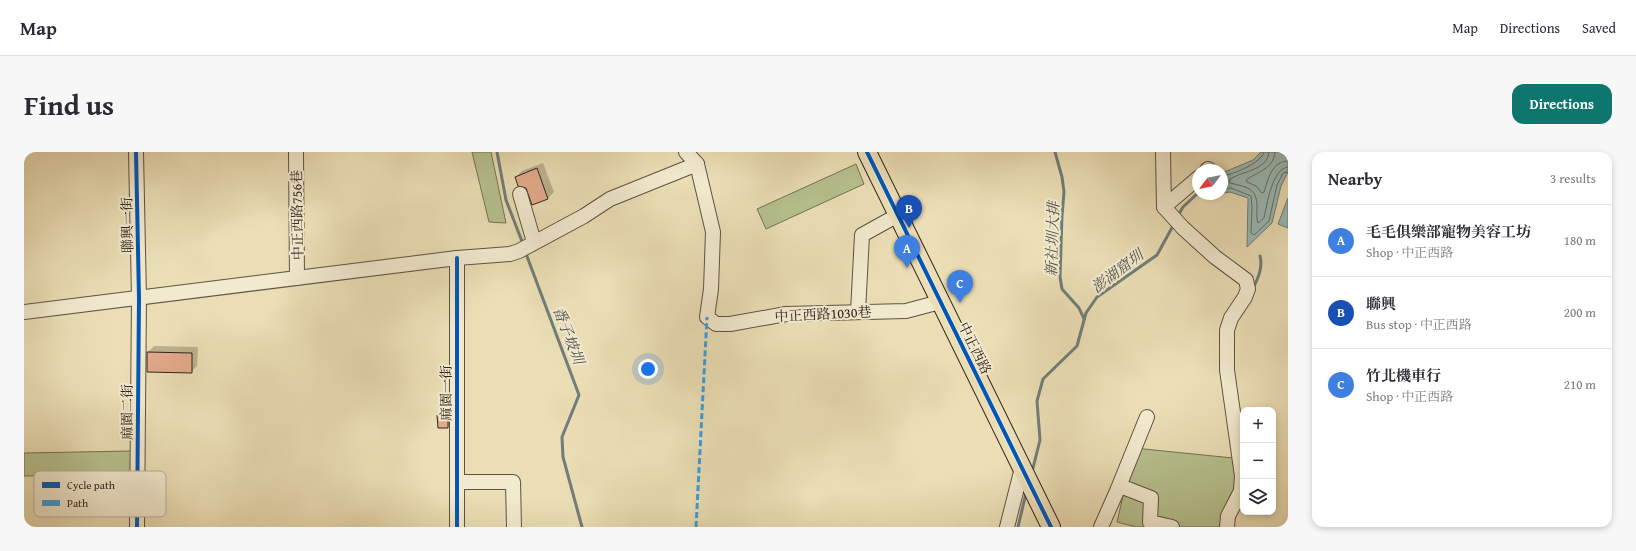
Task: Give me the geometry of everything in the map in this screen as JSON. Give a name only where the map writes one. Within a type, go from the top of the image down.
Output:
[{"type":"main road","name":"中正西路","points":[[867,152],[1051,527]]},
{"type":"street","name":"聯興一街","points":[[136,152],[139,298]]},
{"type":"street","name":"中正西路756巷","points":[[296,152],[297,278]]},
{"type":"street","points":[[24,312],[457,258],[510,254],[584,216],[610,199],[697,164],[686,152]]},
{"type":"street","points":[[1163,152],[1167,210],[1183,228],[1215,257],[1246,280],[1248,289],[1245,297],[1231,318],[1227,330],[1227,370],[1242,476],[1241,491],[1228,516],[1227,527]]},
{"type":"street","name":"中正西路1030巷","points":[[697,164],[713,232],[711,289],[707,317],[716,324],[730,324],[786,314],[906,310],[940,302]]},
{"type":"street","points":[[1167,210],[1192,184]]},
{"type":"street","points":[[520,194],[534,242]]},
{"type":"street","points":[[858,312],[862,235],[898,215]]},
{"type":"street","name":"麻園一街","points":[[457,258],[457,527]]},
{"type":"street","name":"麻園二街","points":[[137,471],[139,298]]},
{"type":"street","points":[[1101,527],[1120,486],[1147,417]]},
{"type":"street","points":[[1007,527],[1022,468]]},
{"type":"street","points":[[457,482],[514,482],[514,527]]},
{"type":"street","points":[[1120,486],[1151,498],[1150,522],[1172,527]]},
{"type":"street","name":"麻園二街","points":[[137,517],[137,527]]},
{"type":"green space","points":[[472,152],[491,152],[506,223],[489,222]]},
{"type":"green space","points":[[856,164],[864,184],[766,229],[757,209]]},
{"type":"green space","points":[[1134,448],[1233,458],[1236,490],[1220,523],[1220,527],[1136,527],[1117,522]]},
{"type":"green space","points":[[132,451],[133,471],[34,471],[34,476],[24,476],[24,453]]},
{"type":"water","points":[[1261,152],[1288,152],[1288,172],[1281,186],[1272,223],[1247,247],[1248,198],[1228,192],[1228,170],[1253,160]]},
{"type":"water","points":[[1288,198],[1288,228],[1278,224]]},
{"type":"building","points":[[537,168],[548,199],[532,205],[526,188],[518,186],[515,177]]},
{"type":"building","points":[[147,352],[192,353],[192,373],[147,372]]},
{"type":"building","points":[[437,415],[448,415],[448,428],[438,428]]},
{"type":"waterway","name":"番子坡圳","points":[[497,152],[506,200],[523,244]]},
{"type":"waterway","name":"新社圳大排","points":[[1055,152],[1062,177],[1064,192],[1060,277],[1062,289],[1079,308],[1084,319]]},
{"type":"waterway","name":"澎湖窟圳","points":[[1177,217],[1183,207],[1192,199]]},
{"type":"waterway","name":"澎湖窟圳","points":[[1032,472],[1040,440],[1037,401],[1043,379],[1077,346],[1086,313],[1097,297],[1157,255],[1174,224]]},
{"type":"waterway","name":"番子坡圳","points":[[525,251],[579,395],[562,437],[563,457],[582,527]]},
{"type":"waterway","points":[[1253,288],[1260,269],[1260,256]]},
{"type":"waterway","name":"澎湖窟圳","points":[[1018,527],[1026,493]]},
{"type":"marked path","points":[[696,527],[707,317]]},
{"type":"cycle path","points":[[136,152],[139,298],[137,471]]},
{"type":"cycle path","points":[[867,152],[1051,527]]},
{"type":"cycle path","points":[[457,258],[457,527]]},
{"type":"cycle path","points":[[137,517],[137,527]]},
{"type":"place","name":"聯興","points":[[909,228]]},
{"type":"place","name":"毛毛俱樂部寵物美容工坊","points":[[907,268]]},
{"type":"place","name":"竹北機車行","points":[[960,303]]}]
